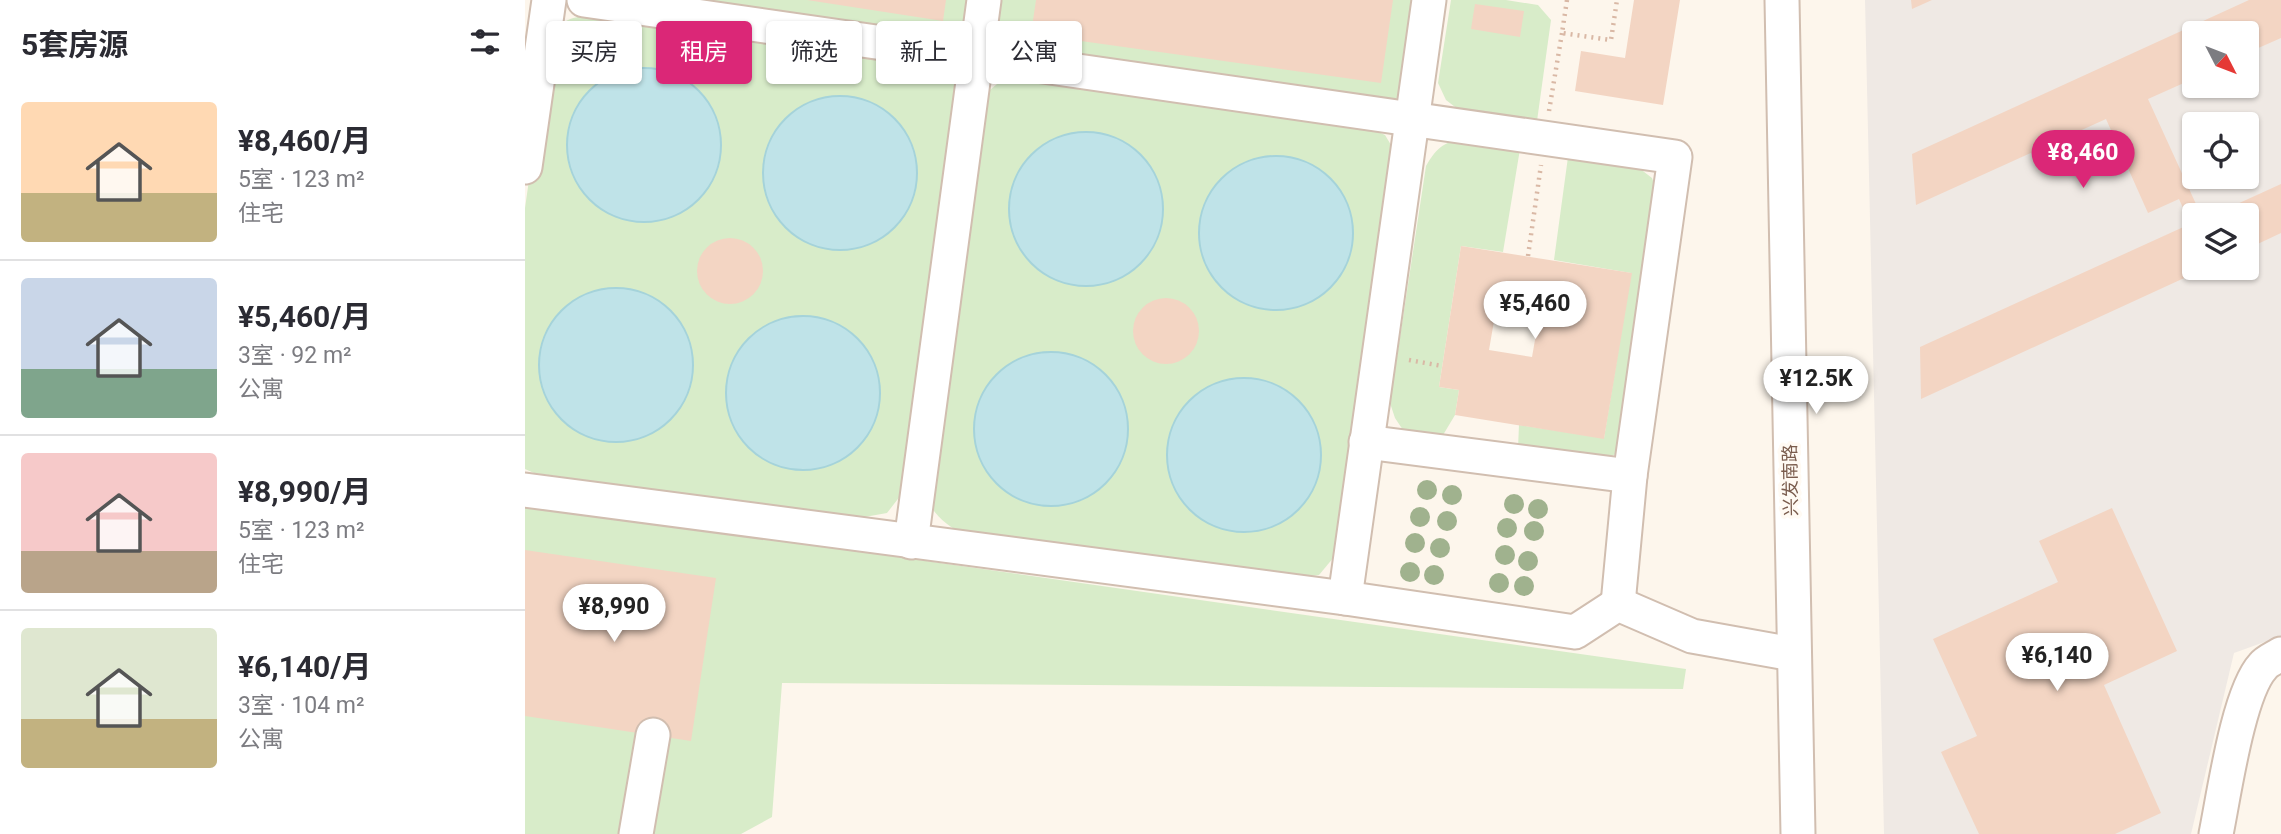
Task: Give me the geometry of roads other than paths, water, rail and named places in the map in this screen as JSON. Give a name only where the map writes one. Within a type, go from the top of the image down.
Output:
[{"type":"street","points":[[525,167],[549,0]]},
{"type":"street","points":[[584,0],[1675,157],[1630,476],[1618,604]]},
{"type":"street","points":[[911,542],[984,0]]},
{"type":"street","points":[[1345,598],[1429,0]]},
{"type":"street","name":"兴发南路","points":[[1782,0],[1798,834]]},
{"type":"street","points":[[1366,442],[1630,476]]},
{"type":"street","points":[[525,490],[1345,598],[1575,632],[1618,604]]},
{"type":"street","points":[[1618,604],[1692,636],[1793,654]]},
{"type":"street","points":[[2216,834],[2237,730],[2250,686],[2263,666],[2281,654]]},
{"type":"street","points":[[636,834],[653,735]]},
{"type":"water","points":[[642,68],[656,69],[656,84],[691,84],[699,90],[715,115],[720,130],[720,160],[708,188],[699,200],[687,209],[659,221],[629,221],[601,209],[589,200],[580,188],[568,160],[568,130],[573,115],[589,90],[597,84],[642,84]]},
{"type":"water","points":[[840,96],[870,102],[895,118],[911,143],[917,173],[911,203],[895,228],[870,244],[840,250],[810,244],[785,228],[769,203],[763,173],[769,143],[785,118],[810,102]]},
{"type":"water","points":[[1086,132],[1116,138],[1141,154],[1157,179],[1163,209],[1157,239],[1141,264],[1116,280],[1086,286],[1056,280],[1031,264],[1015,239],[1009,209],[1015,179],[1031,154],[1056,138]]},
{"type":"water","points":[[1276,156],[1306,162],[1331,178],[1347,203],[1353,233],[1347,263],[1331,288],[1306,304],[1276,310],[1246,304],[1221,288],[1205,263],[1199,233],[1205,203],[1221,178],[1246,162]]},
{"type":"water","points":[[616,288],[646,294],[671,310],[687,335],[693,365],[687,395],[671,420],[646,436],[616,442],[586,436],[561,420],[545,395],[539,365],[545,335],[561,310],[586,294]]},
{"type":"water","points":[[803,316],[833,322],[858,338],[874,363],[880,393],[874,423],[858,448],[833,464],[803,470],[773,464],[748,448],[732,423],[726,393],[732,363],[748,338],[773,322]]},
{"type":"water","points":[[1051,352],[1081,358],[1106,374],[1122,399],[1128,429],[1122,459],[1106,484],[1081,500],[1051,506],[1021,500],[996,484],[980,459],[974,429],[980,399],[996,374],[1021,358]]},
{"type":"water","points":[[1244,378],[1274,384],[1299,400],[1315,425],[1321,455],[1315,485],[1299,510],[1274,526],[1244,532],[1214,526],[1189,510],[1173,485],[1167,455],[1173,425],[1189,400],[1214,384]]}]
